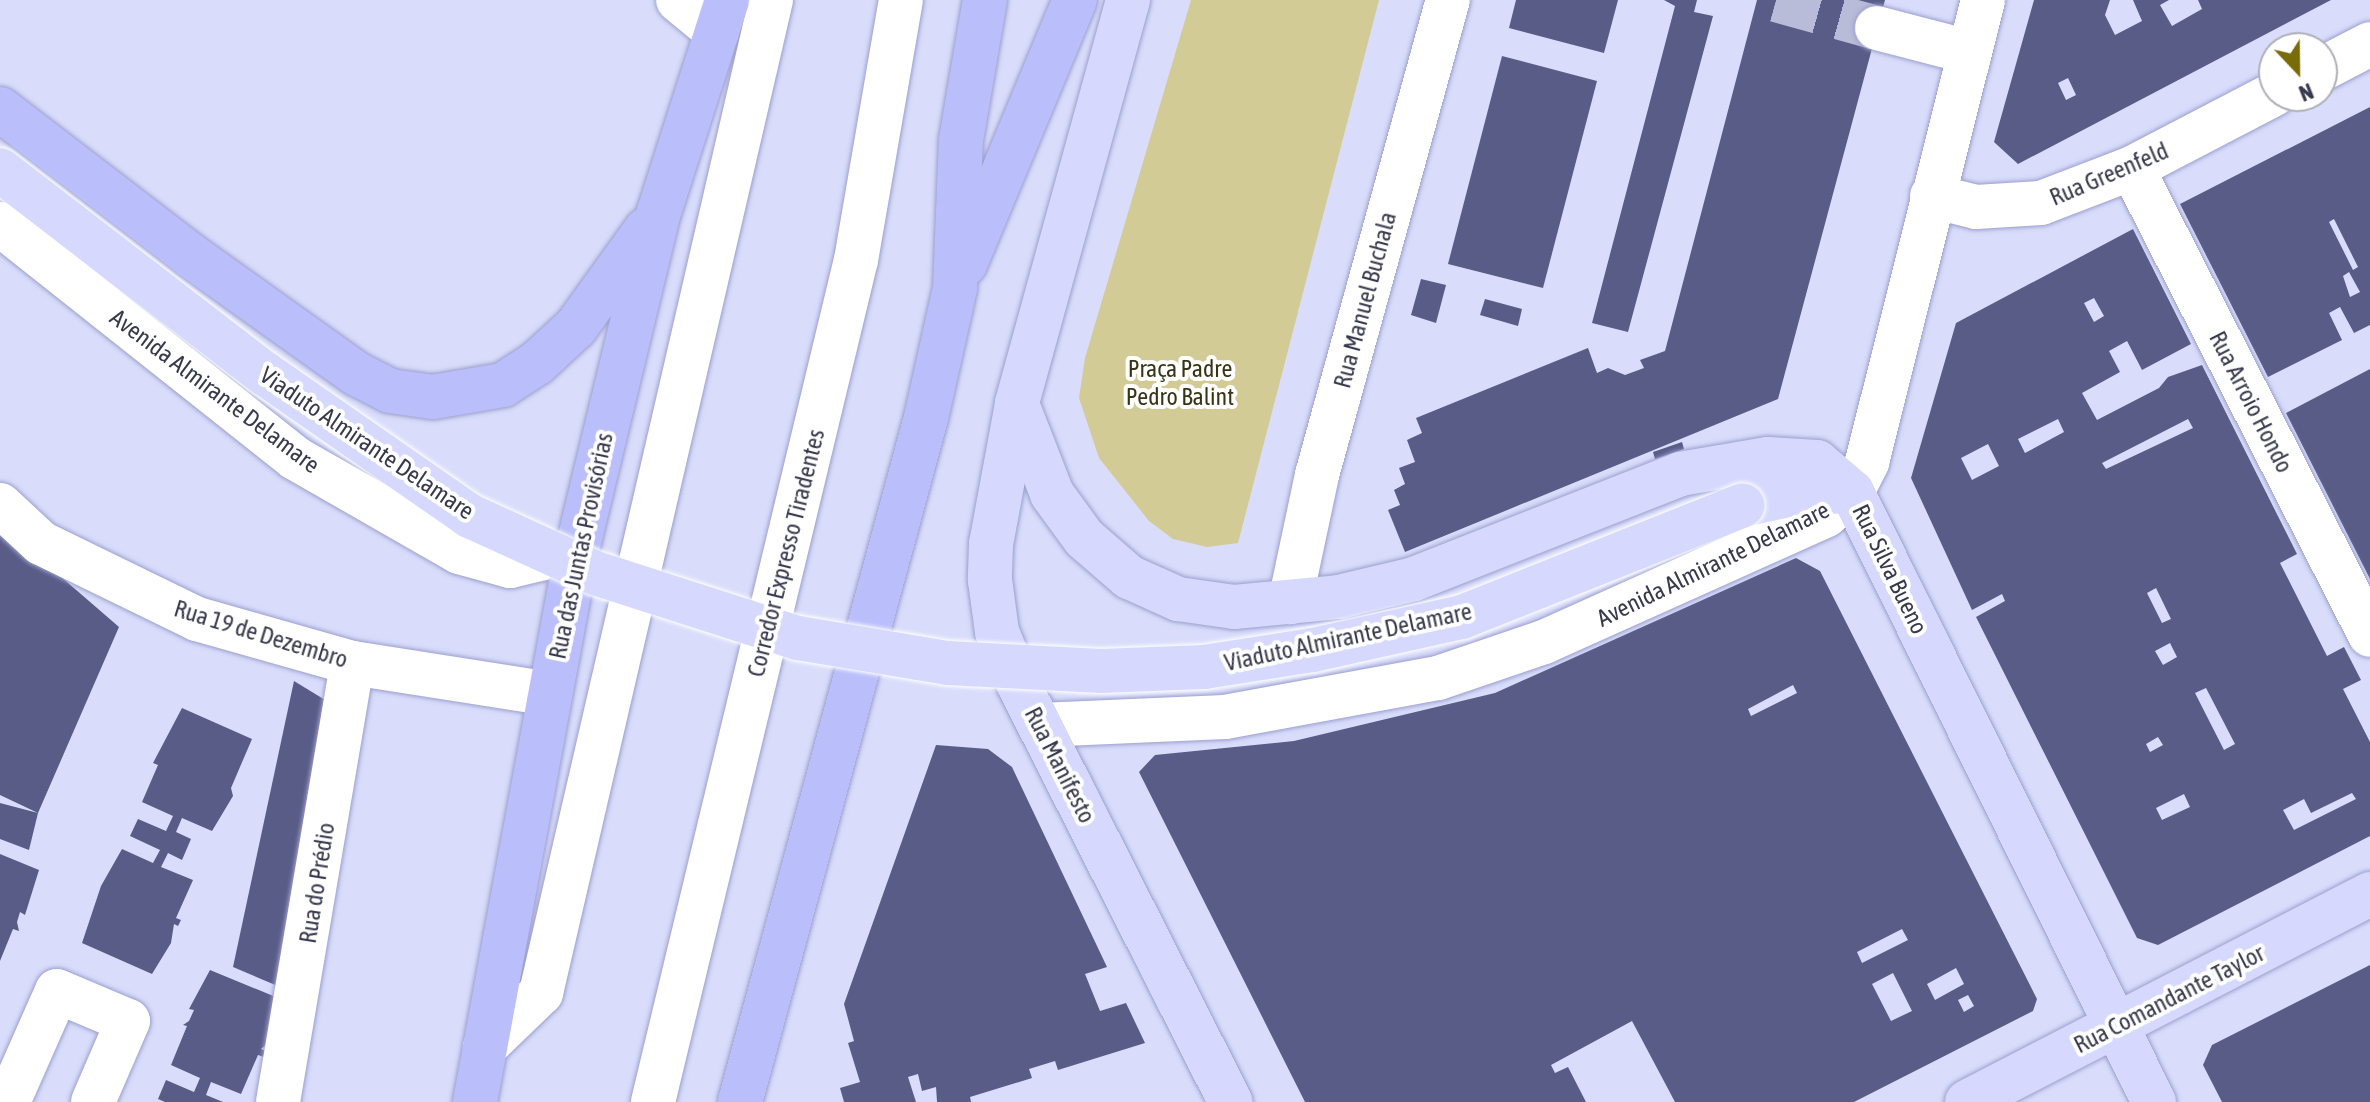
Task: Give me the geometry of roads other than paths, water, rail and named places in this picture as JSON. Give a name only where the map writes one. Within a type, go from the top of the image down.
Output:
[{"type":"highway","points":[[955,288],[961,140],[985,0]]},
{"type":"highway","points":[[740,1102],[866,649],[955,288],[1075,0]]},
{"type":"highway","name":"Rua das Juntas Provisórias","points":[[475,1102],[577,550],[659,212],[722,16]]},
{"type":"highway","points":[[0,109],[190,255],[357,374],[390,391],[467,395],[503,385],[537,363],[576,327],[659,212]]},
{"type":"main road","points":[[1017,404],[1128,0]]},
{"type":"main road","name":"Viaduto Almirante Delamare","points":[[0,170],[264,373],[470,516],[595,573],[798,638],[947,663],[1101,671],[1204,667],[1313,650],[1462,617],[1743,505],[1806,491],[1852,492]]},
{"type":"main road","name":"Avenida Almirante Delamare","points":[[1017,404],[1052,494],[1084,538],[1129,577],[1178,599],[1234,607],[1339,597],[1414,579],[1508,545],[1637,488],[1714,465],[1768,459],[1817,462],[1852,492]]},
{"type":"main road","name":"Rua Manifesto","points":[[1017,404],[991,544],[990,580],[997,632],[1040,725],[1231,1102]]},
{"type":"main road","name":"Rua Silva Bueno","points":[[1852,492],[2154,1102]]},
{"type":"main road","name":"Rua Comandante Taylor","points":[[1967,1102],[2370,894]]},
{"type":"street","points":[[678,0],[722,16]]},
{"type":"street","points":[[485,1047],[541,993],[771,0]]},
{"type":"street","name":"Corredor Expresso Tiradentes","points":[[653,1102],[856,260],[901,0]]},
{"type":"street","name":"Rua Manuel Buchala","points":[[1290,602],[1317,475],[1448,0]]},
{"type":"street","points":[[1880,16],[1976,27]]},
{"type":"street","name":"Rua Silva Bueno","points":[[1852,492],[1867,462],[1976,27]]},
{"type":"street","points":[[2338,61],[2370,44]]},
{"type":"street","name":"Rua Greenfeld","points":[[1932,196],[1976,207],[2041,203],[2132,168],[2258,102]]},
{"type":"street","name":"Rua Arroio Hondo","points":[[2132,168],[2370,635]]},
{"type":"street","name":"Avenida Almirante Delamare","points":[[3,232],[295,458],[459,552],[510,566],[577,550]]},
{"type":"street","name":"Avenida Almirante Delamare","points":[[1040,725],[1225,717],[1438,678],[1544,642],[1665,591],[1826,515],[1852,492]]},
{"type":"street","name":"Rua 19 de Dezembro","points":[[0,505],[41,543],[184,613],[352,663],[550,694]]},
{"type":"street","name":"Rua do Prédio","points":[[278,1102],[297,1011],[352,663]]},
{"type":"street","points":[[8,1102],[57,991],[128,1021],[93,1102]]},
{"type":"tunnel","points":[[1776,0],[1877,28]]},
{"type":"park label","name":"Praça Padre Pedro Balint","points":[[1180,383]]}]
